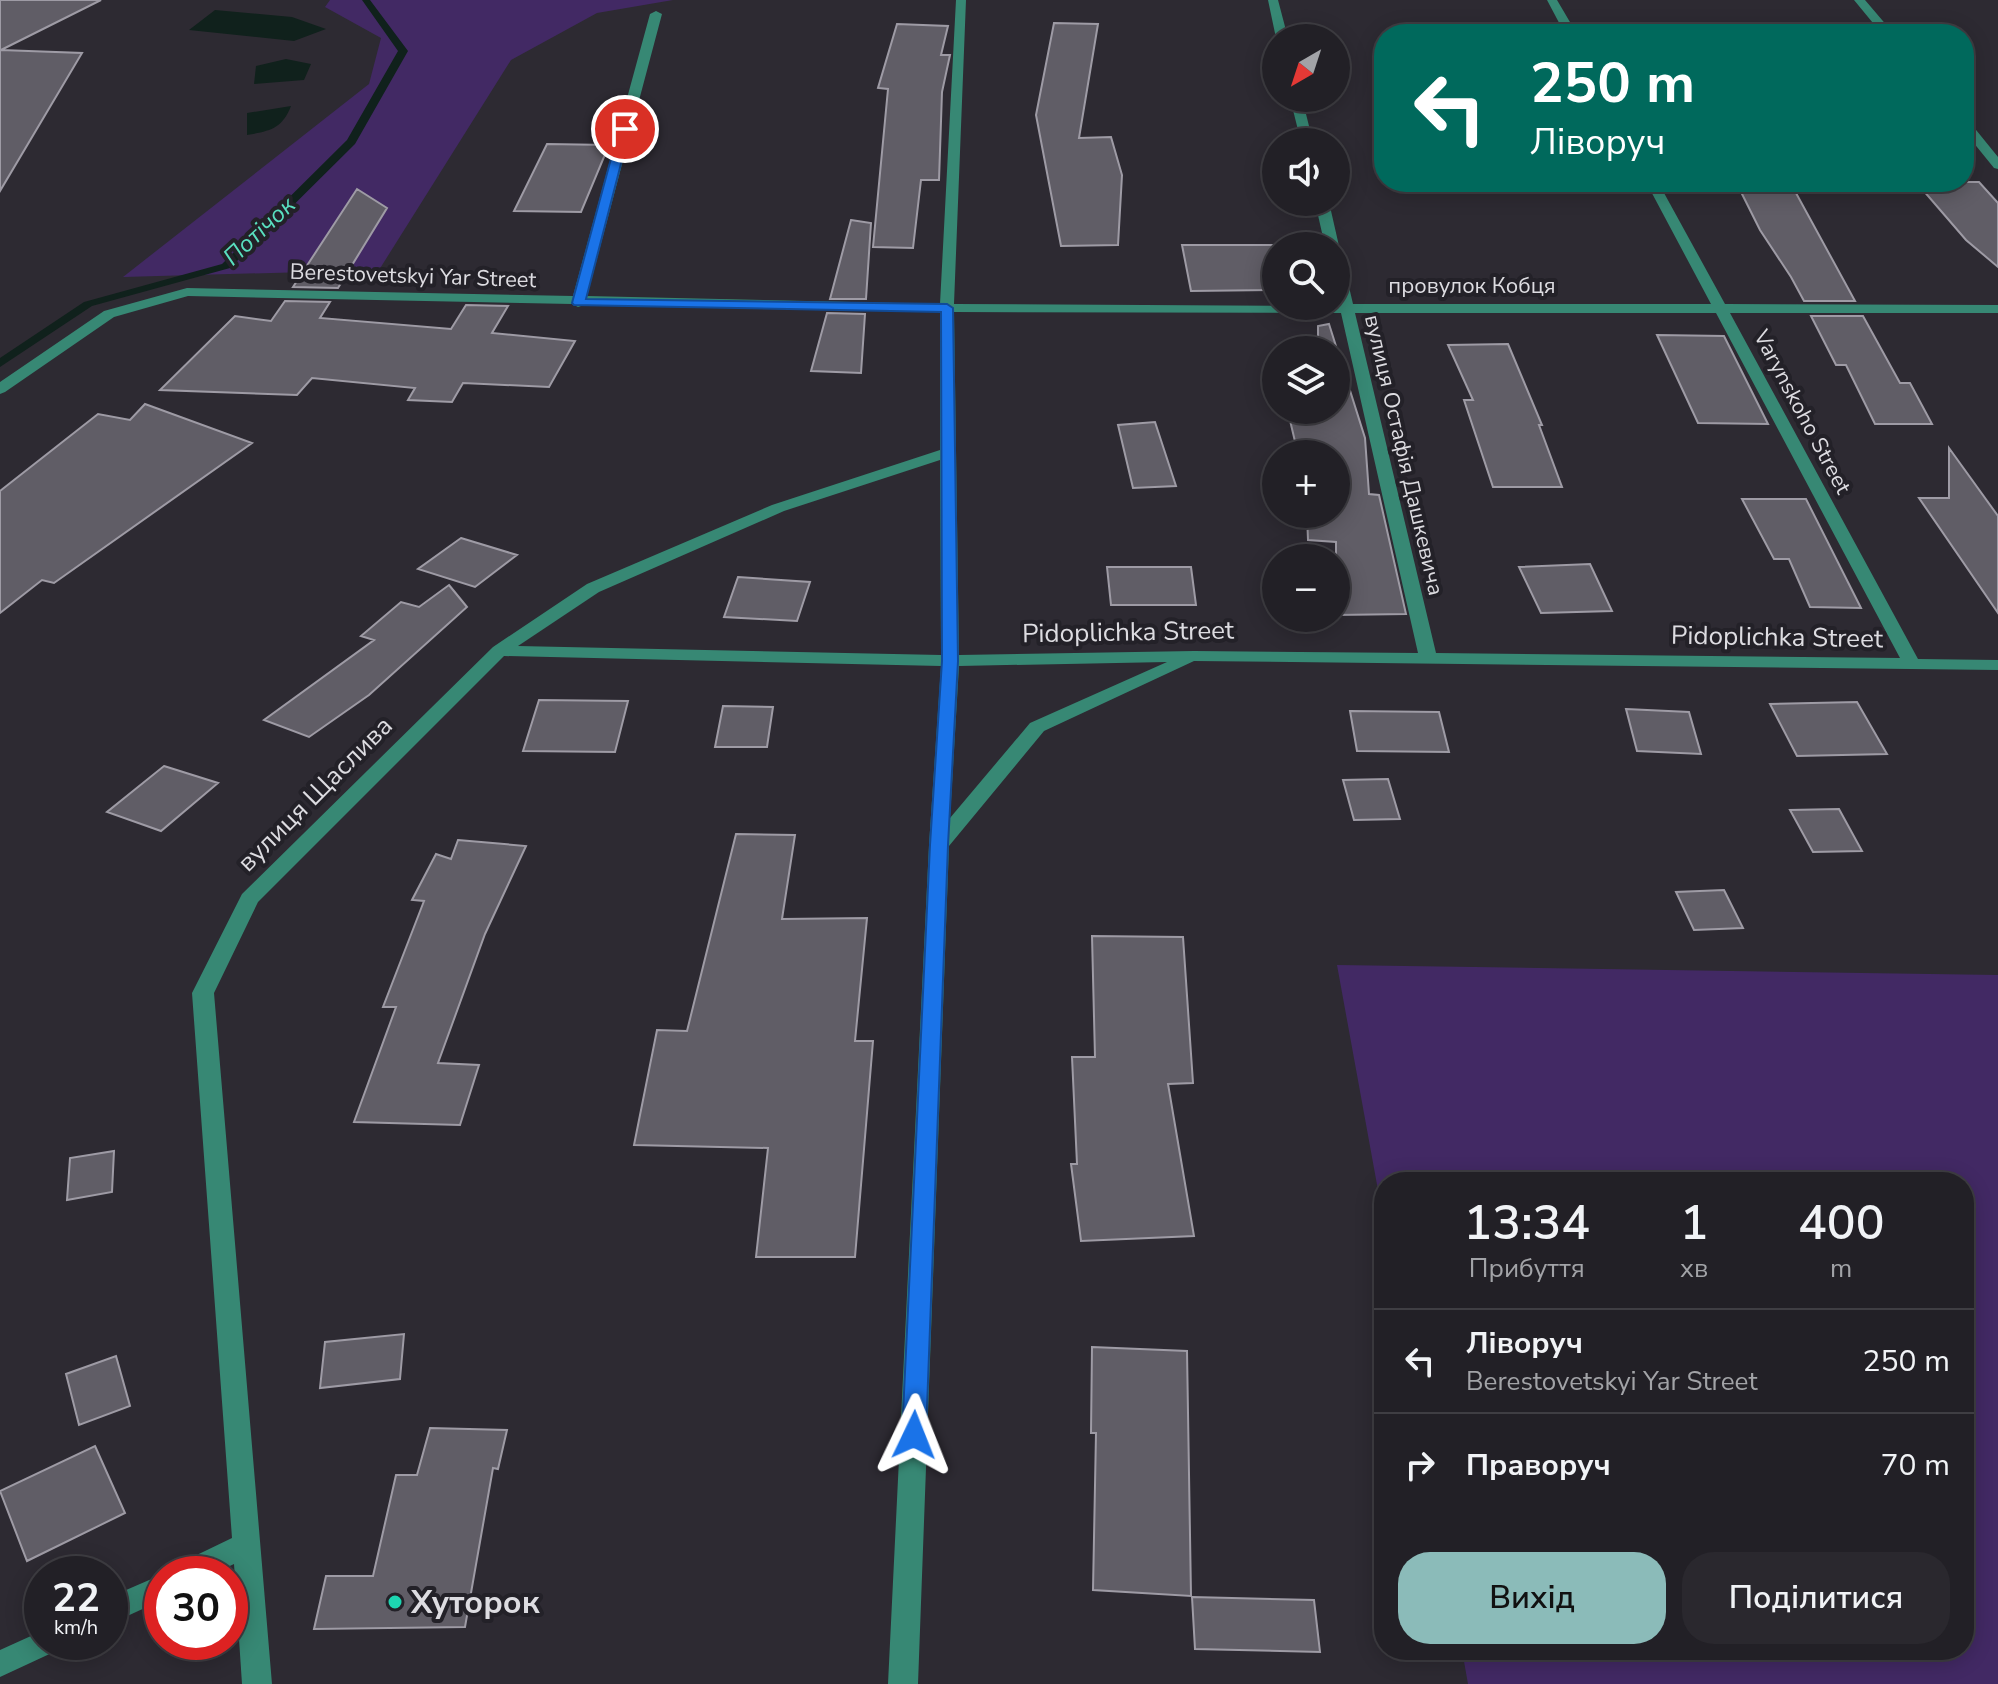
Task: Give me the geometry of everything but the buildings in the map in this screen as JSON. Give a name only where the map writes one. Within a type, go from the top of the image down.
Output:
[{"type":"street","points":[[903,1684],[939,845],[950,661],[947,308],[961,0]]},
{"type":"street","points":[[1273,0],[1279,24]]},
{"type":"street","points":[[1552,0],[1565,24]]},
{"type":"street","points":[[1859,0],[1879,24]]},
{"type":"street","points":[[578,303],[656,14]]},
{"type":"street","points":[[1974,135],[1998,165]]},
{"type":"street","name":"Varynskoho Street","points":[[1657,192],[1912,664]]},
{"type":"street","name":"Berestovetskyi Yar Street","points":[[0,389],[109,314],[187,292],[578,303],[947,308]]},
{"type":"street","name":"провулок Кобця","points":[[947,308],[1262,308]]},
{"type":"street","name":"провулок Кобця","points":[[1350,308],[1998,309]]},
{"type":"street","name":"вулиця Остафія Дашкевича","points":[[1350,320],[1428,659]]},
{"type":"street","name":"вулиця Щаслива","points":[[257,1684],[203,993],[249,899],[499,651],[593,588],[778,508],[950,452]]},
{"type":"street","name":"Pidoplichka Street","points":[[499,651],[950,661],[1194,656],[1998,665]]},
{"type":"street","points":[[939,845],[1037,727],[1194,656]]},
{"type":"street","points":[[222,1556],[244,1545]]},
{"type":"street","points":[[0,1664],[24,1653]]},
{"type":"shaded area","points":[[330,0],[673,0],[597,13],[511,60],[379,270],[123,277],[369,84],[381,38],[325,7]]},
{"type":"shaded area","points":[[215,10],[292,17],[326,29],[294,41],[189,30]]},
{"type":"shaded area","points":[[286,59],[311,64],[304,80],[254,84],[256,66]]},
{"type":"shaded area","points":[[291,106],[284,120],[274,128],[247,135],[247,113]]},
{"type":"shaded area","points":[[1337,965],[1998,975],[1998,1684],[1468,1684],[1464,1660],[1974,1660],[1974,1172],[1375,1172]]},
{"type":"waterway","name":"Потічок","points":[[0,363],[88,304],[226,266],[351,142],[403,51],[366,0]]},
{"type":"place","name":"Хуторок","points":[[395,1602]]},
{"type":"route","points":[[625,129],[578,303],[947,308],[950,661],[939,845],[914,1435]]}]
